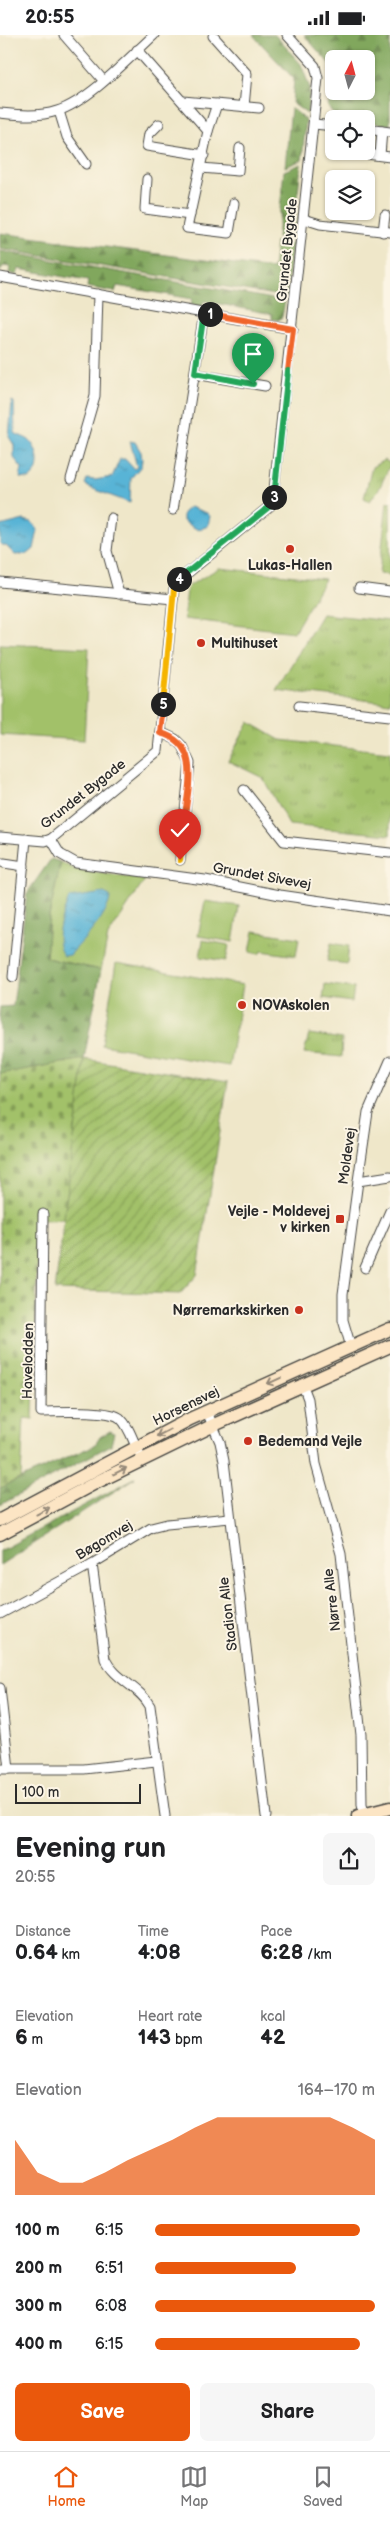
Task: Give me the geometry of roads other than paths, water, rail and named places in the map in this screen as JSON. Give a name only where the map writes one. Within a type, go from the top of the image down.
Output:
[{"type":"main road","name":"Horsensvej","points":[[0,1519],[207,1411],[390,1329]]},
{"type":"main road","points":[[273,1400],[291,1384],[342,1360],[351,1347],[357,1350],[369,1348],[390,1338]]},
{"type":"main road","points":[[0,1533],[214,1425],[390,1346]]},
{"type":"main road","points":[[362,1815],[390,1808]]},
{"type":"street","points":[[64,35],[104,80]]},
{"type":"street","points":[[0,113],[41,115],[59,111],[82,98],[154,35]]},
{"type":"street","name":"Grundet Bygade","points":[[0,837],[45,841],[51,839],[158,751],[174,589],[178,579],[270,506],[273,499],[293,329],[318,77],[315,66],[287,35]]},
{"type":"street","points":[[213,36],[247,73],[244,107]]},
{"type":"street","points":[[137,50],[208,131]]},
{"type":"street","points":[[183,101],[260,108]]},
{"type":"street","points":[[217,104],[208,131],[187,229],[229,233],[234,203]]},
{"type":"street","points":[[59,111],[68,137],[86,164]]},
{"type":"street","points":[[159,124],[148,133],[147,146],[204,155]]},
{"type":"street","points":[[314,124],[325,125]]},
{"type":"street","points":[[380,155],[386,132]]},
{"type":"street","points":[[201,168],[238,171],[240,148]]},
{"type":"street","points":[[375,154],[390,157]]},
{"type":"street","points":[[147,179],[145,209],[190,215]]},
{"type":"street","points":[[304,219],[320,224],[386,232],[385,215]]},
{"type":"street","points":[[0,277],[293,329]]},
{"type":"street","points":[[71,479],[95,396],[98,295]]},
{"type":"street","points":[[172,510],[204,313]]},
{"type":"street","points":[[195,373],[265,386]]},
{"type":"street","points":[[110,518],[107,551],[119,594]]},
{"type":"street","points":[[0,582],[173,599]]},
{"type":"street","points":[[359,588],[390,592]]},
{"type":"street","points":[[300,706],[390,716]]},
{"type":"street","points":[[160,733],[175,739],[182,746],[190,763],[180,860]]},
{"type":"street","points":[[244,789],[284,841],[390,853]]},
{"type":"street","points":[[13,977],[26,839]]},
{"type":"street","name":"Grundet Sivevej","points":[[51,839],[60,854],[76,863],[205,880],[280,895],[390,911]]},
{"type":"street","points":[[4,863],[24,866]]},
{"type":"street","name":"Moldevej","points":[[351,1347],[343,1320],[343,1294],[366,1120],[376,1090],[390,1061]]},
{"type":"street","points":[[358,1181],[390,1176]]},
{"type":"street","points":[[364,1268],[390,1211]]},
{"type":"street","name":"Havelodden","points":[[43,1214],[41,1412],[105,1413],[118,1416],[126,1425],[142,1460]]},
{"type":"street","name":"Nørre Alle","points":[[304,1386],[308,1399],[316,1464],[341,1554],[360,1722],[362,1815]]},
{"type":"street","name":"Stadion Alle","points":[[207,1411],[214,1425],[224,1461],[266,1816]]},
{"type":"street","name":"Bøgomvej","points":[[0,1614],[92,1564],[151,1528],[166,1524],[230,1518]]},
{"type":"street","points":[[92,1564],[105,1659],[110,1669],[145,1697],[150,1706],[165,1816]]},
{"type":"street","points":[[0,1688],[5,1769],[84,1769],[156,1761]]},
{"type":"water","points":[[12,401],[14,402],[15,433],[29,440],[37,455],[38,466],[29,479],[20,478],[22,468],[14,458],[14,445],[9,437]]},
{"type":"water","points":[[130,441],[135,442],[141,452],[142,460],[141,466],[131,478],[130,503],[88,487],[85,484],[87,479],[95,480],[112,477],[120,459],[125,459],[134,469],[137,467]]},
{"type":"water","points":[[190,507],[207,513],[210,516],[208,526],[198,530],[183,521],[183,513]]},
{"type":"water","points":[[24,520],[32,522],[38,530],[34,549],[28,554],[15,555],[6,546],[0,544],[0,526]]},
{"type":"water","points":[[104,893],[110,896],[109,903],[101,919],[70,955],[64,956],[58,943],[58,935],[61,919],[69,898]]},
{"type":"place","name":"Lukas-Hallen","points":[[290,549]]},
{"type":"place","name":"Multihuset","points":[[201,643]]},
{"type":"place","name":"NOVAskolen","points":[[242,1005]]},
{"type":"place","name":"Vejle - Moldevej v kirken","points":[[340,1219]]},
{"type":"place","name":"Nørremarkskirken","points":[[299,1310]]},
{"type":"place","name":"Bedemand Vejle","points":[[248,1441]]}]
